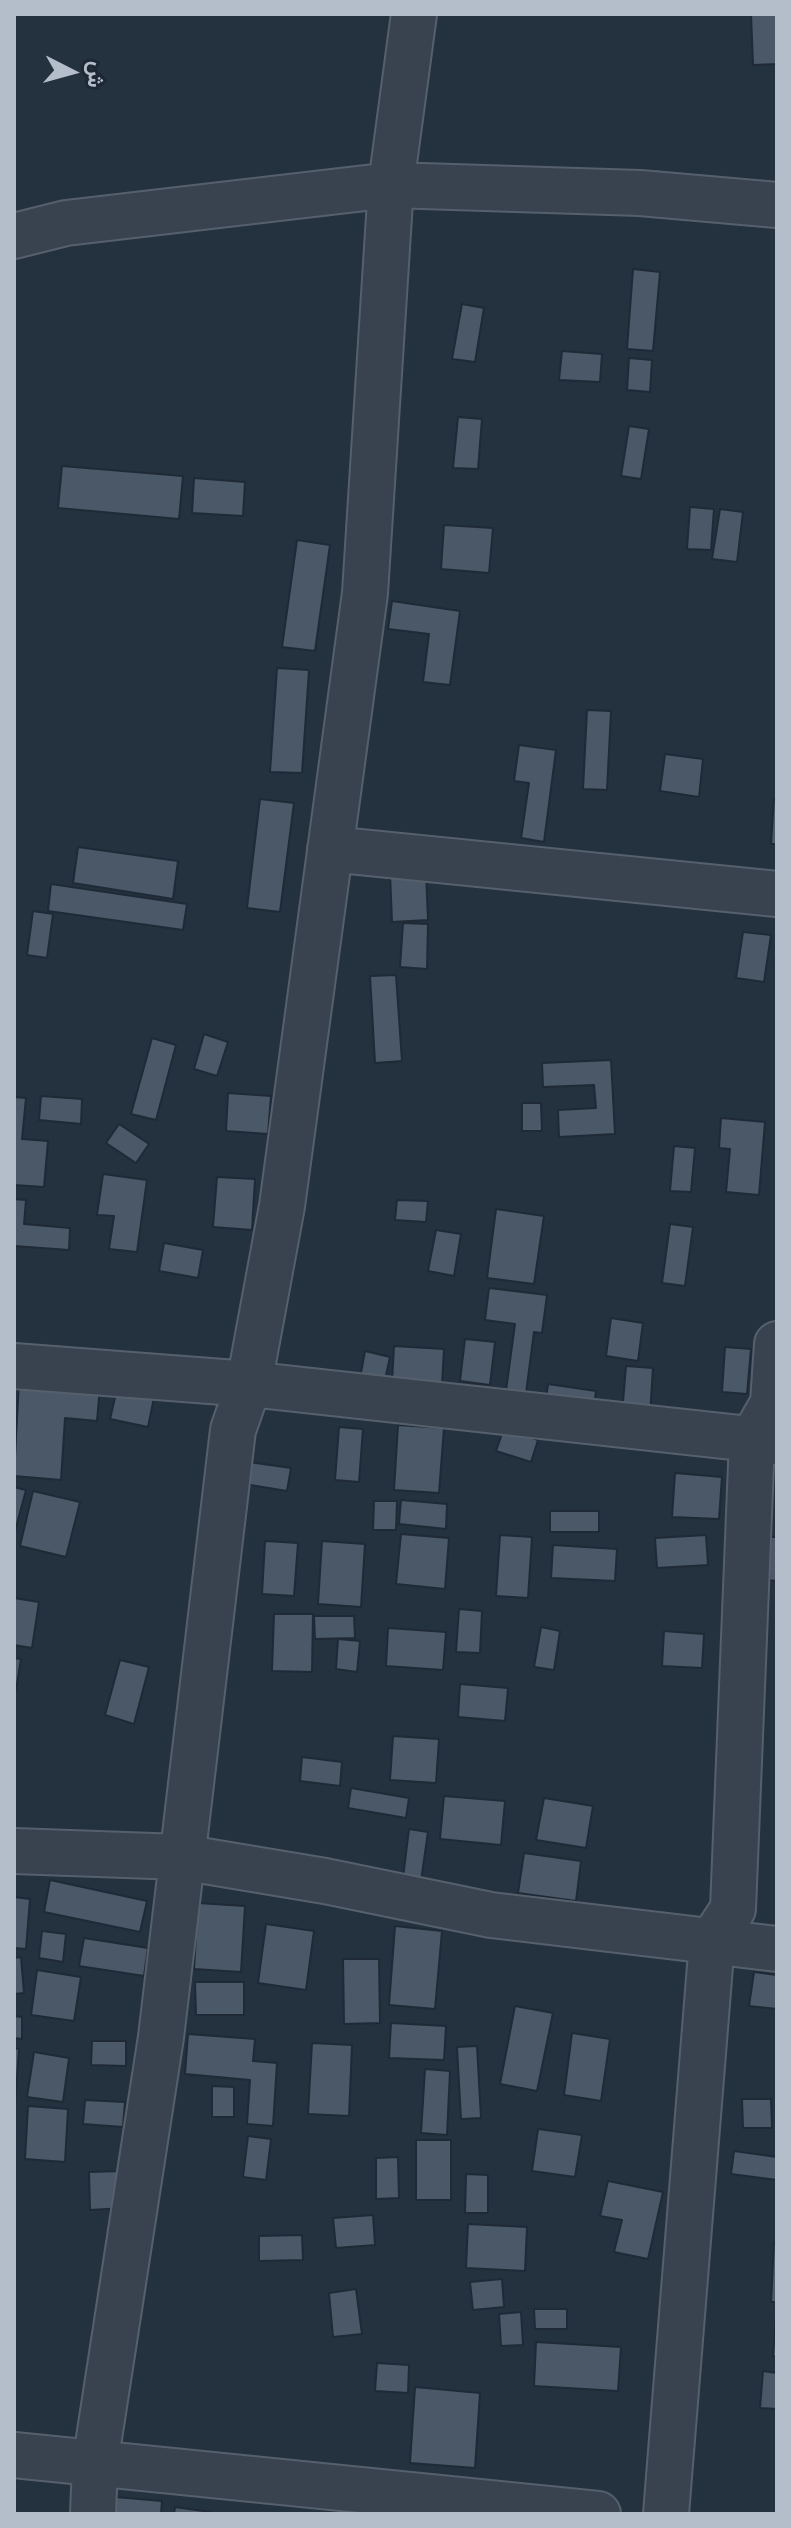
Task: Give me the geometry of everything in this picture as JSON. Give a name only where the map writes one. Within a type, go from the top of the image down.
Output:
[{"type":"street","points":[[93,2514],[95,2464],[161,2037],[233,1430],[249,1384],[282,1206],[365,593],[391,185],[414,14]]},
{"type":"street","points":[[14,236],[66,223],[391,185],[640,193],[777,205]]},
{"type":"street","points":[[330,849],[777,894]]},
{"type":"street","points":[[666,2514],[712,1941],[733,1909],[764,1441],[773,1403],[777,1344]]},
{"type":"street","points":[[14,1366],[249,1384],[764,1441]]},
{"type":"street","points":[[14,1851],[181,1857],[325,1881],[491,1915],[777,1949]]},
{"type":"street","points":[[14,2455],[598,2514]]},
{"type":"building","points":[[751,14],[777,14],[777,64],[753,65]]},
{"type":"building","points":[[633,269],[660,272],[653,351],[627,349]]},
{"type":"building","points":[[462,304],[484,308],[475,362],[452,359]]},
{"type":"building","points":[[562,351],[602,354],[600,382],[559,380]]},
{"type":"building","points":[[629,358],[652,360],[650,392],[627,390]]},
{"type":"building","points":[[458,417],[482,419],[478,469],[453,468]]},
{"type":"building","points":[[629,426],[649,429],[641,479],[621,476]]},
{"type":"building","points":[[62,466],[183,476],[179,519],[58,508]]},
{"type":"building","points":[[194,478],[245,482],[243,516],[192,513]]},
{"type":"building","points":[[690,507],[714,509],[711,550],[687,549]]},
{"type":"building","points":[[720,509],[743,512],[737,562],[712,559]]},
{"type":"building","points":[[444,525],[493,528],[489,573],[441,569]]},
{"type":"building","points":[[297,540],[330,545],[315,651],[282,647]]},
{"type":"building","points":[[392,601],[460,611],[450,685],[423,682],[429,634],[388,629]]},
{"type":"building","points":[[277,668],[309,670],[302,773],[270,772]]},
{"type":"building","points":[[587,710],[611,711],[607,790],[583,789]]},
{"type":"building","points":[[519,745],[556,750],[544,842],[521,838],[529,783],[514,781]]},
{"type":"building","points":[[665,754],[703,759],[699,797],[660,791]]},
{"type":"building","points":[[260,799],[294,803],[280,912],[247,908]]},
{"type":"building","points":[[774,799],[777,800],[777,844],[771,844]]},
{"type":"building","points":[[78,847],[178,861],[173,899],[73,883]]},
{"type":"building","points":[[426,872],[428,920],[392,922],[390,873]]},
{"type":"building","points":[[51,884],[187,904],[183,930],[48,911]]},
{"type":"building","points":[[33,911],[53,914],[47,958],[27,955]]},
{"type":"building","points":[[403,923],[428,924],[427,969],[400,967]]},
{"type":"building","points":[[743,932],[771,935],[764,982],[736,978]]},
{"type":"building","points":[[396,975],[402,1061],[375,1063],[370,976]]},
{"type":"building","points":[[204,1034],[228,1042],[217,1076],[194,1069]]},
{"type":"building","points":[[152,1038],[176,1045],[156,1120],[131,1114]]},
{"type":"building","points":[[611,1060],[615,1134],[559,1137],[558,1110],[596,1108],[594,1085],[543,1087],[542,1063]]},
{"type":"building","points":[[228,1093],[271,1096],[268,1134],[226,1131]]},
{"type":"building","points":[[41,1096],[82,1099],[81,1124],[39,1120]]},
{"type":"building","points":[[14,1097],[26,1098],[22,1139],[48,1141],[44,1187],[14,1185]]},
{"type":"building","points":[[522,1103],[541,1103],[542,1131],[522,1131]]},
{"type":"building","points":[[721,1118],[765,1122],[759,1195],[726,1192],[730,1149],[719,1148]]},
{"type":"building","points":[[119,1124],[149,1144],[136,1163],[106,1143]]},
{"type":"building","points":[[674,1146],[695,1148],[691,1192],[670,1191]]},
{"type":"building","points":[[103,1174],[147,1180],[137,1252],[109,1249],[114,1216],[97,1215]]},
{"type":"building","points":[[217,1177],[255,1179],[252,1230],[213,1227]]},
{"type":"building","points":[[14,1199],[26,1200],[24,1224],[70,1228],[69,1250],[14,1246]]},
{"type":"building","points":[[397,1200],[428,1201],[426,1222],[395,1220]]},
{"type":"building","points":[[496,1209],[544,1216],[534,1284],[487,1278]]},
{"type":"building","points":[[670,1224],[693,1227],[685,1286],[662,1283]]},
{"type":"building","points":[[436,1230],[461,1234],[454,1276],[428,1271]]},
{"type":"building","points":[[164,1243],[203,1250],[198,1278],[159,1271]]},
{"type":"building","points":[[489,1288],[547,1295],[542,1333],[534,1332],[525,1401],[505,1398],[515,1324],[485,1320]]},
{"type":"building","points":[[611,1318],[643,1323],[638,1361],[606,1356]]},
{"type":"building","points":[[465,1339],[495,1342],[490,1385],[460,1381]]},
{"type":"building","points":[[394,1346],[444,1349],[442,1385],[392,1382]]},
{"type":"building","points":[[725,1347],[751,1349],[747,1394],[722,1392]]},
{"type":"building","points":[[365,1351],[390,1357],[383,1389],[359,1384]]},
{"type":"building","points":[[626,1366],[653,1368],[650,1415],[622,1414]]},
{"type":"building","points":[[19,1381],[100,1386],[97,1421],[65,1418],[61,1480],[14,1476]]},
{"type":"building","points":[[548,1384],[596,1391],[593,1413],[545,1406]]},
{"type":"building","points":[[118,1385],[155,1393],[148,1427],[110,1419]]},
{"type":"building","points":[[398,1425],[444,1428],[439,1493],[394,1490]]},
{"type":"building","points":[[339,1427],[363,1429],[359,1482],[335,1480]]},
{"type":"building","points":[[504,1428],[538,1440],[531,1462],[496,1451]]},
{"type":"building","points":[[242,1461],[291,1468],[287,1491],[238,1483]]},
{"type":"building","points":[[675,1473],[722,1477],[719,1519],[672,1517]]},
{"type":"building","points":[[14,1487],[26,1490],[14,1535]]},
{"type":"building","points":[[33,1491],[80,1502],[66,1557],[20,1546]]},
{"type":"building","points":[[401,1500],[447,1504],[446,1529],[399,1524]]},
{"type":"building","points":[[374,1501],[397,1501],[396,1530],[373,1530]]},
{"type":"building","points":[[550,1511],[599,1511],[599,1532],[550,1532]]},
{"type":"building","points":[[401,1534],[449,1538],[445,1589],[396,1584]]},
{"type":"building","points":[[500,1535],[532,1537],[528,1598],[496,1596]]},
{"type":"building","points":[[706,1535],[708,1565],[657,1568],[655,1538]]},
{"type":"building","points":[[771,1537],[777,1537],[777,1581],[766,1580]]},
{"type":"building","points":[[265,1541],[298,1543],[294,1596],[262,1594]]},
{"type":"building","points":[[322,1541],[365,1544],[361,1607],[318,1604]]},
{"type":"building","points":[[553,1545],[617,1549],[615,1581],[551,1578]]},
{"type":"building","points":[[14,1598],[39,1602],[32,1648],[14,1645]]},
{"type":"building","points":[[459,1609],[482,1611],[480,1653],[456,1652]]},
{"type":"building","points":[[274,1614],[313,1614],[312,1672],[272,1671]]},
{"type":"building","points":[[314,1616],[354,1616],[355,1638],[315,1639]]},
{"type":"building","points":[[541,1627],[560,1631],[554,1670],[534,1667]]},
{"type":"building","points":[[388,1628],[446,1632],[443,1670],[386,1666]]},
{"type":"building","points":[[664,1631],[704,1634],[702,1668],[662,1666]]},
{"type":"building","points":[[338,1639],[360,1641],[357,1672],[336,1669]]},
{"type":"building","points":[[14,1658],[21,1659],[16,1690],[14,1690]]},
{"type":"building","points":[[120,1660],[149,1667],[134,1724],[105,1715]]},
{"type":"building","points":[[460,1684],[508,1688],[505,1721],[458,1717]]},
{"type":"building","points":[[393,1736],[439,1739],[436,1783],[390,1780]]},
{"type":"building","points":[[302,1757],[342,1762],[340,1786],[300,1781]]},
{"type":"building","points":[[351,1788],[409,1798],[406,1818],[348,1808]]},
{"type":"building","points":[[444,1796],[505,1801],[501,1845],[440,1839]]},
{"type":"building","points":[[544,1798],[593,1806],[586,1848],[536,1840]]},
{"type":"building","points":[[409,1829],[428,1832],[420,1888],[402,1886]]},
{"type":"building","points":[[524,1853],[581,1861],[576,1901],[518,1893]]},
{"type":"building","points":[[50,1880],[147,1901],[140,1932],[44,1912]]},
{"type":"building","points":[[14,1897],[30,1899],[26,1949],[14,1948]]},
{"type":"building","points":[[198,1903],[245,1906],[241,1972],[194,1969]]},
{"type":"building","points":[[266,1924],[314,1931],[306,1990],[258,1983]]},
{"type":"building","points":[[395,1926],[442,1931],[435,2009],[389,2005]]},
{"type":"building","points":[[42,1931],[66,1934],[63,1962],[39,1958]]},
{"type":"building","points":[[84,1938],[148,1948],[144,1976],[79,1966]]},
{"type":"building","points":[[21,1957],[24,1993],[14,1994],[14,1958]]},
{"type":"building","points":[[343,1959],[379,1959],[380,2023],[344,2024]]},
{"type":"building","points":[[37,1970],[81,1977],[74,2021],[31,2015]]},
{"type":"building","points":[[754,1972],[777,1975],[777,2009],[749,2006]]},
{"type":"building","points":[[195,1982],[244,1982],[244,2015],[196,2015]]},
{"type":"building","points":[[515,2006],[553,2013],[537,2091],[500,2084]]},
{"type":"building","points":[[14,2016],[22,2017],[22,2039],[14,2038]]},
{"type":"building","points":[[391,2023],[446,2026],[444,2060],[389,2058]]},
{"type":"building","points":[[572,2033],[610,2039],[601,2101],[564,2095]]},
{"type":"building","points":[[188,2034],[255,2039],[253,2061],[277,2063],[273,2126],[247,2124],[250,2080],[185,2074]]},
{"type":"building","points":[[92,2041],[126,2041],[126,2066],[91,2065]]},
{"type":"building","points":[[312,2043],[352,2045],[349,2116],[308,2114]]},
{"type":"building","points":[[477,2046],[481,2118],[461,2119],[457,2047]]},
{"type":"building","points":[[14,2048],[19,2049],[15,2105],[14,2104]]},
{"type":"building","points":[[34,2052],[69,2058],[63,2102],[27,2097]]},
{"type":"building","points":[[425,2069],[450,2071],[447,2135],[421,2133]]},
{"type":"building","points":[[212,2086],[234,2087],[234,2117],[212,2117]]},
{"type":"building","points":[[742,2099],[771,2099],[772,2128],[743,2128]]},
{"type":"building","points":[[85,2100],[125,2102],[123,2127],[83,2124]]},
{"type":"building","points":[[28,2106],[68,2109],[65,2162],[25,2159]]},
{"type":"building","points":[[538,2129],[582,2135],[575,2177],[532,2171]]},
{"type":"building","points":[[248,2136],[271,2139],[266,2180],[243,2177]]},
{"type":"building","points":[[416,2140],[451,2140],[451,2200],[416,2200]]},
{"type":"building","points":[[734,2151],[777,2157],[777,2180],[731,2174]]},
{"type":"building","points":[[398,2157],[399,2198],[376,2199],[376,2158]]},
{"type":"building","points":[[122,2171],[124,2208],[90,2210],[89,2172]]},
{"type":"building","points":[[466,2174],[488,2175],[488,2213],[465,2213]]},
{"type":"building","points":[[608,2181],[663,2192],[648,2259],[614,2252],[622,2220],[600,2216]]},
{"type":"building","points":[[373,2215],[375,2245],[336,2248],[333,2218]]},
{"type":"building","points":[[468,2224],[527,2227],[525,2271],[466,2268]]},
{"type":"building","points":[[302,2235],[303,2260],[259,2261],[259,2236]]},
{"type":"building","points":[[774,2242],[777,2242],[777,2302],[771,2302]]},
{"type":"building","points":[[502,2279],[504,2307],[473,2310],[470,2282]]},
{"type":"building","points":[[356,2289],[362,2334],[333,2337],[329,2293]]},
{"type":"building","points":[[534,2309],[567,2309],[567,2329],[535,2329]]},
{"type":"building","points":[[521,2312],[523,2345],[501,2346],[499,2314]]},
{"type":"building","points":[[777,2317],[777,2357],[773,2356]]},
{"type":"building","points":[[536,2342],[621,2347],[618,2391],[534,2386]]},
{"type":"building","points":[[377,2363],[409,2365],[408,2393],[375,2391]]},
{"type":"building","points":[[763,2371],[777,2373],[777,2409],[760,2408]]},
{"type":"building","points":[[415,2387],[480,2393],[475,2468],[410,2463]]},
{"type":"building","points":[[115,2497],[162,2501],[161,2514],[114,2514]]},
{"type":"building","points":[[175,2507],[210,2512],[210,2514],[174,2514]]}]
